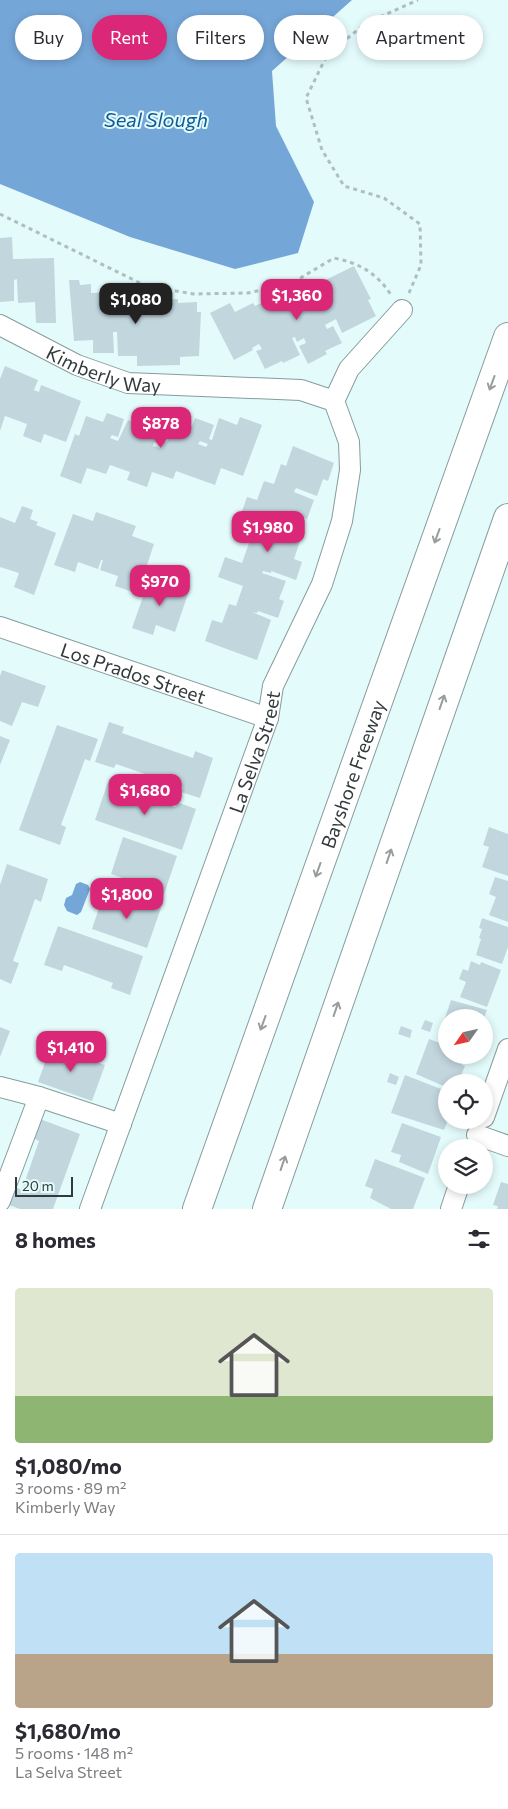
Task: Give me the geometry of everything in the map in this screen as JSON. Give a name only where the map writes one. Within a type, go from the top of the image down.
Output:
[{"type":"highway","name":"Bayshore Freeway","points":[[197,1209],[508,337]]},
{"type":"highway","points":[[266,1209],[508,518]]},
{"type":"street","points":[[334,401],[349,369],[402,310]]},
{"type":"street","name":"Kimberly Way","points":[[0,325],[77,365],[128,383],[301,390],[334,401]]},
{"type":"street","name":"La Selva Street","points":[[90,1209],[268,718],[273,686],[322,584],[342,521],[350,470],[349,442],[334,401]]},
{"type":"street","name":"Los Prados Street","points":[[0,627],[268,718]]},
{"type":"street","points":[[508,1049],[479,1130],[508,1146]]},
{"type":"street","points":[[0,1087],[38,1097],[121,1124]]},
{"type":"street","points":[[0,1201],[38,1097]]},
{"type":"street","points":[[451,1209],[457,1194]]},
{"type":"path","points":[[402,310],[421,265],[420,224],[384,198],[344,186],[322,150],[306,98],[327,55],[366,23],[418,0]]},
{"type":"path","points":[[0,214],[146,286],[194,294],[248,293],[292,283],[334,258],[355,262],[383,283],[402,310]]},
{"type":"water","name":"Seal Slough","points":[[0,0],[352,0],[335,15],[274,15],[274,60],[284,60],[272,71],[276,126],[314,202],[298,253],[235,269],[130,237],[0,184]]},
{"type":"water","points":[[80,882],[88,885],[90,889],[81,912],[77,915],[67,911],[64,905],[66,898],[72,895],[76,884]]},
{"type":"building","points":[[12,237],[13,259],[54,258],[56,323],[36,323],[35,302],[18,303],[17,279],[14,280],[14,301],[0,302],[0,238]]},
{"type":"building","points":[[354,266],[371,299],[368,300],[376,316],[342,333],[336,319],[325,325],[327,329],[333,326],[342,343],[325,351],[327,354],[308,364],[299,346],[306,343],[304,338],[297,342],[295,337],[292,338],[300,355],[283,363],[282,361],[265,369],[256,351],[262,349],[259,344],[252,348],[253,350],[234,360],[210,313],[230,303],[235,312],[253,303],[255,306],[274,297],[280,306],[298,297],[297,294]]},
{"type":"building","points":[[69,280],[79,280],[80,285],[91,284],[91,293],[134,292],[135,300],[178,299],[178,303],[197,302],[197,312],[201,312],[199,356],[180,357],[180,365],[137,366],[137,356],[118,356],[117,332],[113,332],[114,353],[93,353],[93,340],[74,341]]},
{"type":"building","points":[[5,366],[38,380],[34,390],[39,392],[41,385],[81,401],[66,442],[44,434],[41,443],[23,436],[27,424],[5,416],[0,431],[0,379]]},
{"type":"building","points":[[107,413],[124,419],[118,437],[112,435],[110,438],[118,441],[128,420],[146,427],[149,419],[167,426],[160,444],[154,442],[153,446],[161,448],[163,441],[167,442],[174,420],[192,426],[195,418],[214,425],[209,439],[212,440],[219,418],[237,425],[240,417],[262,425],[243,476],[221,468],[215,485],[176,471],[173,479],[152,472],[147,487],[127,480],[130,472],[110,465],[106,474],[87,468],[81,484],[60,476],[75,434],[79,436],[86,416],[103,422]],"holes":[[[200,441],[208,444],[206,447],[198,444]]]},
{"type":"building","points":[[293,446],[334,463],[328,481],[323,479],[317,496],[296,488],[294,492],[314,500],[307,519],[298,515],[291,532],[287,531],[286,536],[300,541],[294,559],[302,562],[296,580],[271,571],[271,573],[263,571],[262,573],[286,581],[279,599],[284,601],[278,618],[258,611],[257,613],[252,612],[271,620],[257,660],[205,641],[212,620],[222,623],[229,604],[236,606],[243,586],[218,577],[225,557],[242,563],[249,543],[242,540],[250,518],[241,514],[247,497],[257,500],[264,481],[274,484],[281,464],[286,466]]},
{"type":"building","points":[[22,506],[33,510],[30,519],[38,522],[36,525],[56,533],[34,595],[14,587],[19,573],[0,567],[0,517],[15,523]]},
{"type":"building","points":[[96,512],[136,526],[132,536],[154,544],[144,574],[140,572],[133,592],[115,586],[118,576],[100,570],[103,560],[101,560],[98,569],[78,562],[75,572],[54,565],[73,514],[93,521]]},
{"type":"building","points":[[150,577],[189,591],[175,632],[156,625],[153,635],[132,628]]},
{"type":"building","points":[[2,670],[46,686],[38,707],[22,702],[12,726],[0,721],[0,676]]},
{"type":"building","points":[[109,722],[124,727],[122,733],[193,758],[195,751],[213,758],[200,798],[181,792],[183,787],[116,764],[114,768],[95,762]]},
{"type":"building","points":[[57,725],[98,739],[90,761],[85,759],[61,825],[66,827],[60,845],[19,830]]},
{"type":"building","points":[[0,736],[10,740],[0,765]]},
{"type":"building","points":[[109,779],[130,786],[129,791],[175,807],[177,802],[196,809],[182,850],[95,820]]},
{"type":"building","points":[[489,827],[508,834],[508,876],[482,867],[489,847],[483,845]]},
{"type":"building","points":[[123,837],[177,856],[163,897],[146,891],[147,886],[111,874]]},
{"type":"building","points":[[7,864],[48,879],[41,902],[35,899],[13,961],[19,963],[11,984],[0,979],[0,885]]},
{"type":"building","points":[[495,877],[508,881],[508,922],[489,915],[496,897],[489,894]]},
{"type":"building","points":[[104,893],[140,906],[142,901],[161,908],[147,948],[92,929]]},
{"type":"building","points":[[482,918],[508,927],[508,947],[502,964],[476,955],[481,939],[479,938],[482,929],[479,928]]},
{"type":"building","points":[[58,926],[143,956],[130,995],[111,988],[113,983],[64,965],[62,971],[44,965]]},
{"type":"building","points":[[471,961],[480,965],[481,962],[501,970],[487,1007],[460,997],[466,982],[459,979],[463,969],[468,971]]},
{"type":"building","points":[[451,1000],[483,1009],[448,1009]]},
{"type":"building","points":[[425,1020],[433,1023],[430,1032],[421,1029]]},
{"type":"building","points":[[401,1026],[412,1030],[410,1038],[398,1034]]},
{"type":"building","points":[[0,1027],[10,1031],[0,1057]]},
{"type":"building","points":[[429,1039],[438,1042],[438,1064],[462,1064],[465,1066],[462,1074],[438,1074],[438,1084],[416,1074]]},
{"type":"building","points":[[52,1043],[71,1050],[70,1053],[105,1065],[92,1101],[38,1082]]},
{"type":"building","points":[[390,1073],[399,1077],[396,1085],[387,1082]]},
{"type":"building","points":[[405,1075],[438,1088],[438,1128],[391,1113]]},
{"type":"building","points":[[40,1119],[80,1134],[53,1209],[20,1209],[9,1205],[15,1187],[22,1190],[39,1141],[33,1138]]},
{"type":"building","points":[[402,1123],[441,1137],[438,1139],[438,1146],[428,1174],[399,1162],[401,1155],[391,1152]]},
{"type":"building","points":[[375,1159],[425,1178],[413,1209],[391,1209],[370,1198],[373,1189],[365,1186]]},
{"type":"building","points":[[501,1182],[508,1184],[508,1209],[497,1209],[498,1206],[493,1205]]}]
